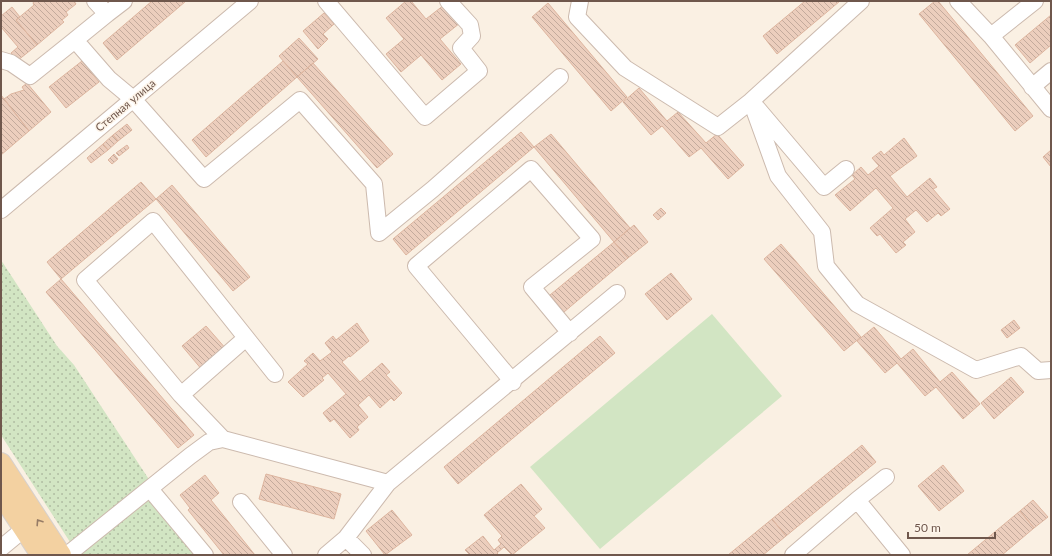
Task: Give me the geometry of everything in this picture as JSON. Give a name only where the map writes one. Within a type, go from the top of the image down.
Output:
[{"type":"main road","points":[[1,463],[61,555]]},
{"type":"main road","points":[[1,494],[41,555]]},
{"type":"street","points":[[95,1],[107,14]]},
{"type":"street","points":[[1,60],[11,63],[30,76],[124,1]]},
{"type":"street","name":"Степная улица","points":[[1,210],[250,1]]},
{"type":"street","points":[[326,1],[425,117],[479,71],[462,48],[472,36],[470,25],[448,1]]},
{"type":"street","points":[[580,1],[577,17],[625,68],[718,127],[751,100],[861,1]]},
{"type":"street","points":[[958,1],[991,36],[1051,109]]},
{"type":"street","points":[[991,36],[1035,1]]},
{"type":"street","points":[[75,40],[109,79],[133,99],[204,179],[300,100],[374,184],[379,233],[433,189],[560,77]]},
{"type":"street","points":[[1032,87],[1051,71]]},
{"type":"street","points":[[751,100],[824,187],[846,169]]},
{"type":"street","points":[[751,100],[778,176],[822,232],[826,266],[857,304],[976,370],[1021,356],[1038,371],[1051,370]]},
{"type":"street","points":[[513,382],[416,266],[531,169],[592,239],[532,287],[570,333]]},
{"type":"street","points":[[223,439],[181,394],[85,280],[153,221],[275,374]]},
{"type":"street","points":[[326,555],[346,538],[388,483],[513,382],[618,293]]},
{"type":"street","points":[[181,394],[246,338]]},
{"type":"street","points":[[67,555],[209,442],[223,439],[388,483]]},
{"type":"street","points":[[794,555],[857,500],[886,477]]},
{"type":"street","points":[[150,489],[205,555]]},
{"type":"street","points":[[857,500],[902,555]]},
{"type":"street","points":[[241,502],[284,555]]},
{"type":"street","points":[[1,548],[24,529]]},
{"type":"street","points":[[346,538],[364,555]]},
{"type":"green space","points":[[1,260],[57,346],[74,365],[150,481],[76,541],[70,542],[1,435]]},
{"type":"green space","points":[[712,314],[782,396],[600,549],[530,467]]},
{"type":"green space","points":[[149,496],[195,555],[78,555]]},
{"type":"building","points":[[34,1],[74,1],[76,4],[66,12],[68,15],[62,20],[64,22],[37,45],[16,20],[34,5]]},
{"type":"building","points":[[152,1],[186,1],[117,60],[103,43]]},
{"type":"building","points":[[406,1],[411,1],[426,19],[444,5],[460,23],[440,39],[461,64],[442,80],[421,55],[401,72],[386,54],[404,39],[386,18]]},
{"type":"building","points":[[805,1],[840,1],[777,54],[763,36]]},
{"type":"building","points":[[935,1],[938,1],[1033,116],[1015,131],[919,14]]},
{"type":"building","points":[[548,3],[627,97],[611,111],[532,17]]},
{"type":"building","points":[[12,7],[20,17],[16,20],[37,45],[17,61],[11,53],[18,47],[1,27],[1,16]]},
{"type":"building","points":[[324,13],[334,24],[323,34],[328,39],[318,49],[303,31]]},
{"type":"building","points":[[1051,15],[1051,45],[1030,63],[1015,45]]},
{"type":"building","points":[[299,38],[318,59],[297,77],[279,56]]},
{"type":"building","points":[[82,61],[99,82],[66,108],[49,87]]},
{"type":"building","points":[[283,61],[297,77],[206,157],[192,140]]},
{"type":"building","points":[[313,63],[393,154],[377,168],[297,77]]},
{"type":"building","points":[[27,83],[51,112],[29,131],[4,99],[11,94],[24,90],[22,87]]},
{"type":"building","points":[[639,88],[667,121],[678,112],[706,143],[717,134],[744,165],[728,179],[701,148],[689,157],[662,126],[651,135],[623,102]]},
{"type":"building","points":[[1,95],[29,131],[1,155]]},
{"type":"building","points":[[127,124],[132,130],[118,141],[113,135]]},
{"type":"building","points":[[521,132],[534,147],[406,255],[393,239]]},
{"type":"building","points":[[551,134],[630,228],[614,242],[534,147]]},
{"type":"building","points":[[113,135],[118,141],[108,150],[103,144]]},
{"type":"building","points":[[904,138],[917,156],[890,176],[907,197],[930,178],[937,187],[933,189],[950,209],[941,216],[938,213],[927,222],[916,210],[905,219],[915,232],[903,242],[906,245],[896,253],[880,234],[877,236],[870,228],[893,208],[876,188],[850,211],[835,195],[855,179],[852,175],[861,167],[868,175],[879,166],[872,158],[881,151],[884,155]]},
{"type":"building","points":[[103,144],[108,150],[91,163],[87,158]]},
{"type":"building","points":[[127,145],[129,148],[119,156],[116,153]]},
{"type":"building","points":[[1051,150],[1051,167],[1043,157]]},
{"type":"building","points":[[114,154],[118,159],[112,164],[108,160]]},
{"type":"building","points":[[141,182],[156,199],[61,279],[47,262]]},
{"type":"building","points":[[172,185],[250,277],[233,291],[156,199]]},
{"type":"building","points":[[661,208],[666,213],[658,220],[653,215]]},
{"type":"building","points":[[634,225],[648,242],[628,258],[614,242]]},
{"type":"building","points":[[614,242],[628,258],[564,312],[550,295]]},
{"type":"building","points":[[781,244],[861,337],[844,351],[764,259]]},
{"type":"building","points":[[671,273],[692,299],[667,320],[645,294]]},
{"type":"building","points":[[61,279],[194,435],[178,448],[46,292]]},
{"type":"building","points":[[1014,320],[1020,328],[1007,338],[1001,330]]},
{"type":"building","points":[[357,323],[369,341],[342,362],[360,382],[382,363],[390,372],[386,375],[402,393],[394,401],[391,398],[380,408],[369,395],[358,405],[368,417],[357,427],[359,430],[350,438],[334,419],[330,422],[323,413],[346,394],[328,373],[322,378],[324,380],[303,397],[288,382],[308,364],[304,361],[313,353],[320,361],[332,352],[325,343],[333,336],[336,340]]},
{"type":"building","points":[[206,326],[227,350],[203,371],[182,346]]},
{"type":"building","points":[[874,327],[901,359],[913,349],[940,382],[952,372],[980,404],[963,419],[936,387],[925,396],[897,363],[885,373],[857,341]]},
{"type":"building","points":[[600,336],[615,353],[458,484],[444,467]]},
{"type":"building","points":[[1011,377],[1024,392],[994,419],[981,403]]},
{"type":"building","points":[[862,445],[876,462],[786,536],[772,519]]},
{"type":"building","points":[[943,465],[964,491],[939,511],[918,486]]},
{"type":"building","points":[[266,474],[341,494],[334,519],[259,499]]},
{"type":"building","points":[[205,475],[219,493],[211,500],[255,555],[224,555],[188,510],[190,508],[180,495]]},
{"type":"building","points":[[521,484],[542,509],[534,516],[545,528],[512,555],[504,547],[497,553],[499,555],[470,555],[465,550],[483,536],[494,550],[501,544],[498,540],[502,536],[484,515]]},
{"type":"building","points":[[1033,500],[1048,517],[1034,528],[1020,511]]},
{"type":"building","points":[[392,510],[412,535],[385,555],[366,531]]},
{"type":"building","points":[[1020,511],[1034,528],[1002,555],[967,555]]},
{"type":"building","points":[[772,519],[786,536],[763,555],[728,555]]}]
